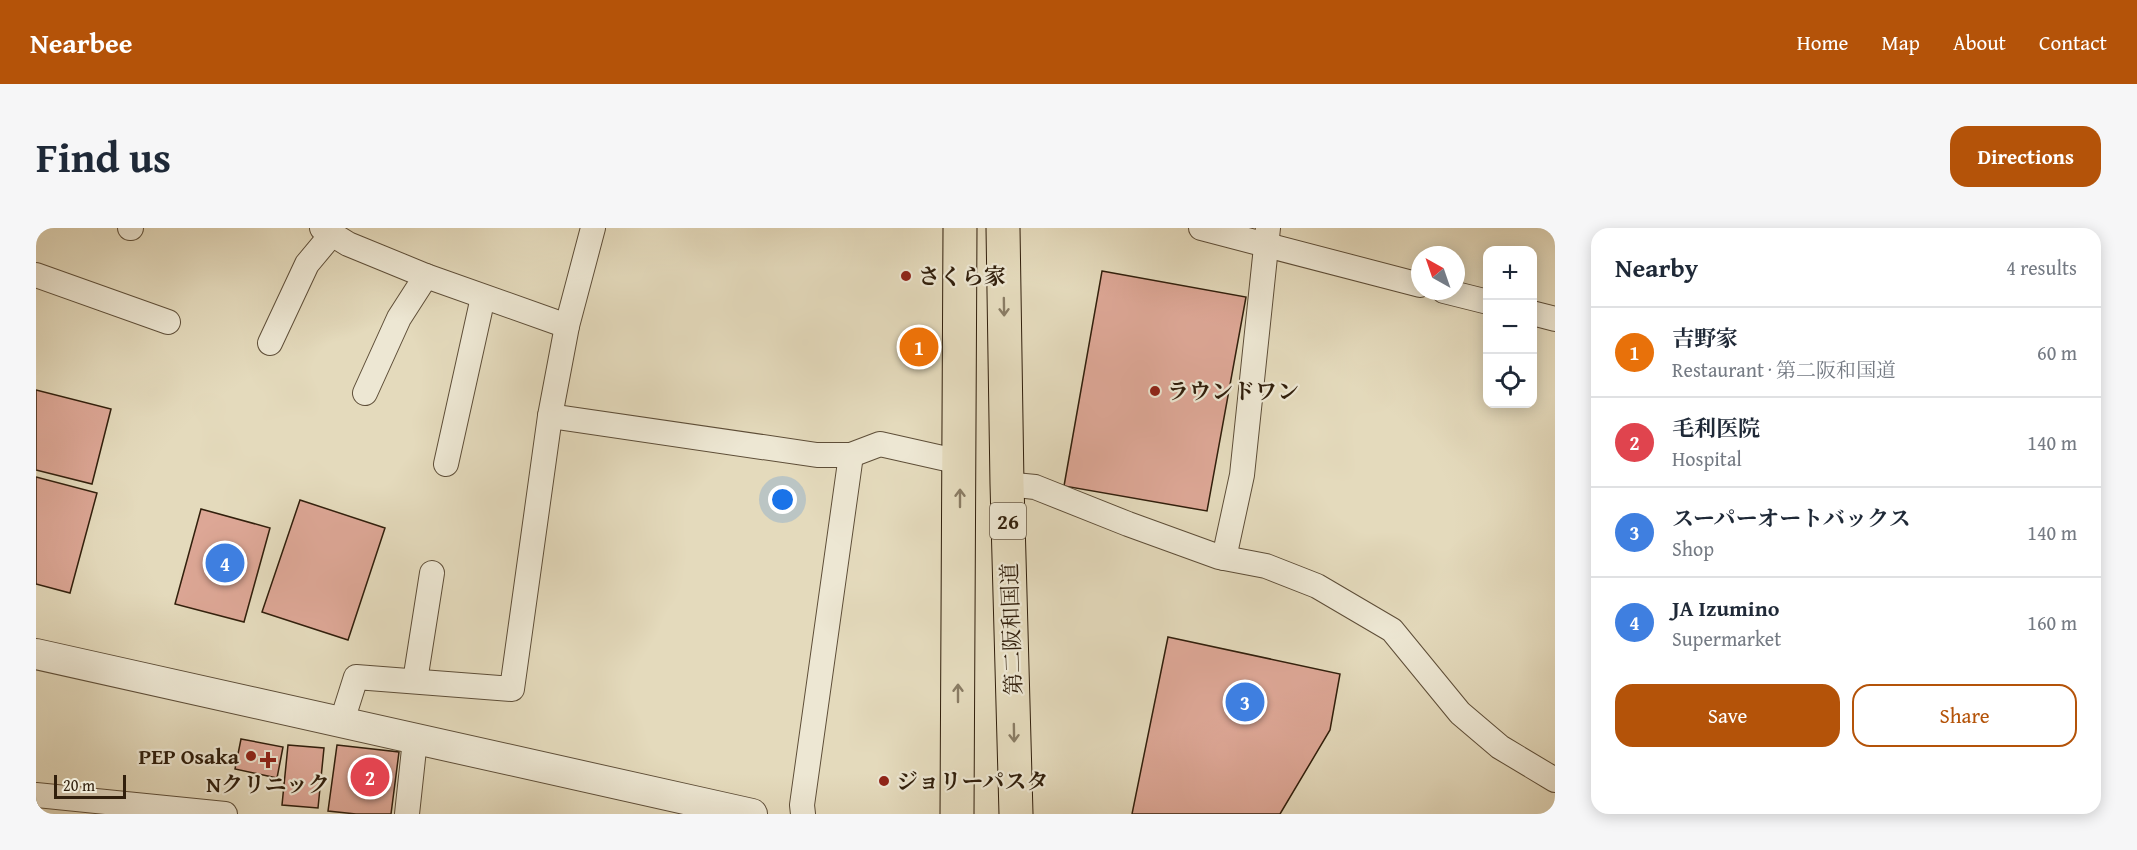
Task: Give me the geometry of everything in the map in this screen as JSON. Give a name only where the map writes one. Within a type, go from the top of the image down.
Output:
[{"type":"highway","name":"26","points":[[957,814],[960,228]]},
{"type":"highway","name":"第二阪和国道","points":[[1003,228],[1016,814]]},
{"type":"street","points":[[342,722],[357,677],[512,689],[550,416],[567,326],[593,228]]},
{"type":"street","points":[[1201,228],[1268,237],[1411,282]]},
{"type":"street","points":[[270,343],[307,264],[327,231],[348,244],[426,276],[567,326]]},
{"type":"street","points":[[1224,558],[1242,475],[1268,237]]},
{"type":"street","points":[[36,275],[168,322]]},
{"type":"street","points":[[365,393],[399,318],[426,276]]},
{"type":"street","points":[[1465,296],[1483,301]]},
{"type":"street","points":[[446,464],[483,297]]},
{"type":"street","points":[[1537,315],[1555,319]]},
{"type":"street","points":[[550,416],[817,455],[851,455],[880,444],[960,462]]},
{"type":"street","points":[[803,814],[802,805],[851,455]]},
{"type":"street","points":[[1007,484],[1035,488],[1224,558],[1266,566],[1317,586],[1392,630],[1460,713],[1500,747],[1555,780]]},
{"type":"street","points":[[415,681],[432,573]]},
{"type":"street","points":[[36,654],[752,814]]},
{"type":"street","points":[[407,814],[415,740]]},
{"type":"street","points":[[36,795],[225,814]]},
{"type":"building","name":"ラウンドワン","points":[[1102,271],[1246,297],[1207,511],[1064,486]]},
{"type":"building","points":[[36,390],[111,409],[92,484],[36,470]]},
{"type":"building","points":[[36,477],[97,493],[70,593],[36,584]]},
{"type":"building","points":[[300,500],[385,528],[348,640],[262,612]]},
{"type":"building","points":[[201,509],[270,528],[244,622],[175,604]]},
{"type":"building","points":[[1168,637],[1340,674],[1330,730],[1280,814],[1132,814]]},
{"type":"building","points":[[241,739],[283,747],[277,778],[235,769]]},
{"type":"building","points":[[288,745],[324,748],[318,808],[282,805]]},
{"type":"building","points":[[337,745],[399,752],[391,814],[328,811]]},
{"type":"place","name":"さくら家","points":[[906,276]]},
{"type":"place","name":"吉野家","points":[[919,347]]},
{"type":"place","name":"ラウンドワン","points":[[1155,391]]},
{"type":"place","name":"JA Izumino","points":[[225,563]]},
{"type":"place","name":"スーパーオートバックス","points":[[1245,702]]},
{"type":"place","name":"PEP Osaka","points":[[251,756]]},
{"type":"place","name":"Nクリニック","points":[[268,760]]},
{"type":"place","name":"毛利医院","points":[[370,777]]},
{"type":"place","name":"ジョリーパスタ","points":[[884,781]]}]
